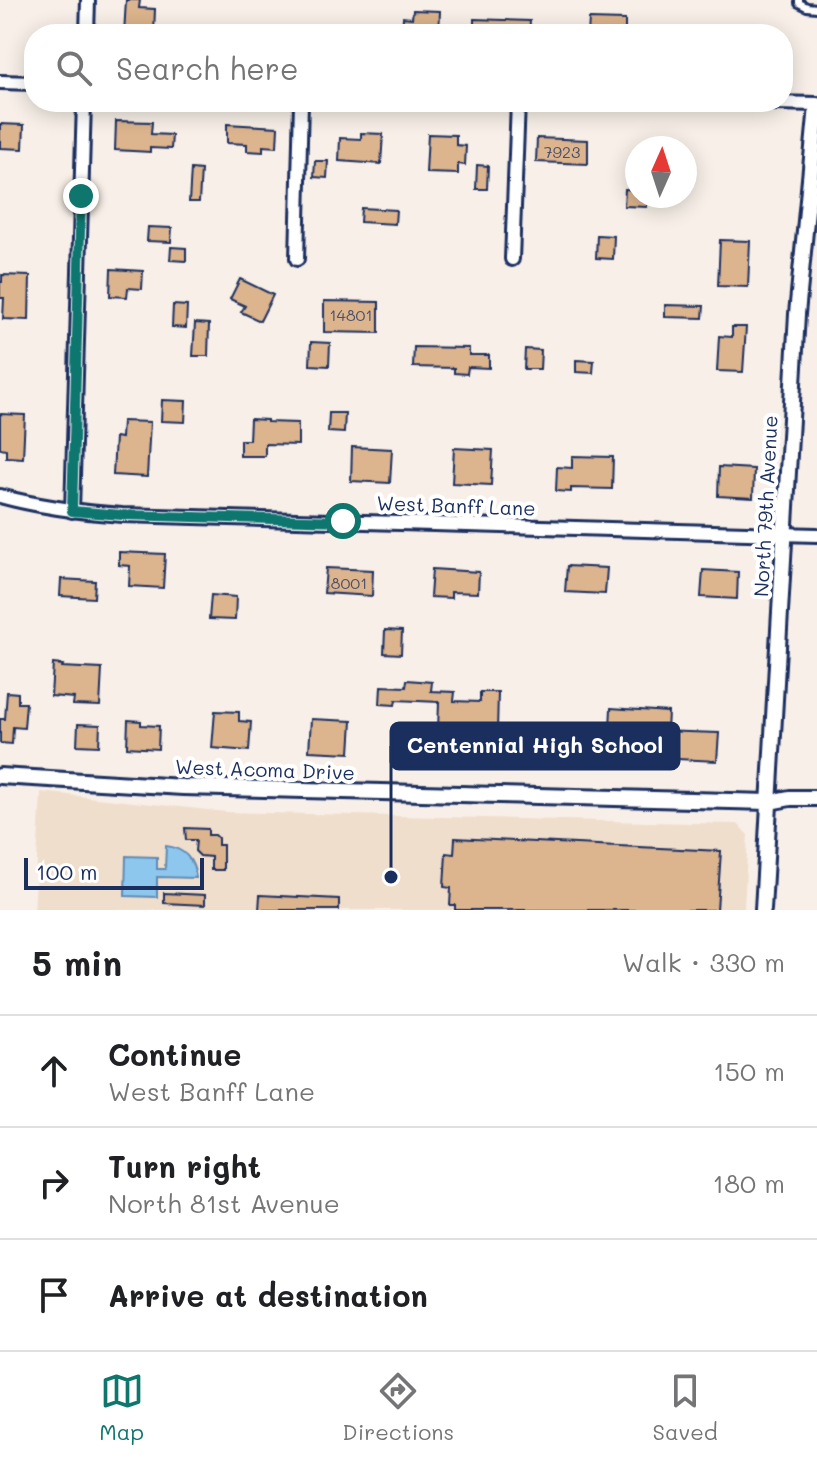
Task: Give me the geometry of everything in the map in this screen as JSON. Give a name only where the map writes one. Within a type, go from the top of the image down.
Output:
[{"type":"street","points":[[87,24],[88,0]]},
{"type":"street","points":[[0,82],[24,83]]},
{"type":"street","points":[[793,104],[817,105]]},
{"type":"street","name":"North 79th Avenue","points":[[763,910],[797,314],[817,105]]},
{"type":"street","points":[[72,511],[84,112]]},
{"type":"street","points":[[297,259],[301,112]]},
{"type":"street","points":[[512,259],[518,112]]},
{"type":"street","name":"West Banff Lane","points":[[0,496],[72,511],[122,515],[817,535]]},
{"type":"street","name":"West Acoma Drive","points":[[0,776],[183,787],[769,802],[817,798]]},
{"type":"lane","points":[[799,0],[807,7],[817,8]]},
{"type":"shaded area","points":[[41,792],[227,812],[738,824],[748,835],[744,910],[34,910]]},
{"type":"water","points":[[166,846],[178,849],[187,856],[196,878],[157,877],[157,897],[125,896],[126,856],[157,857],[157,869],[165,869]]},
{"type":"building","points":[[126,0],[140,0],[139,8],[155,9],[154,24],[125,24]]},
{"type":"building","points":[[413,10],[440,11],[439,24],[403,24],[403,17],[412,18]]},
{"type":"building","points":[[474,19],[530,21],[530,24],[474,24]]},
{"type":"building","points":[[589,19],[625,20],[625,24],[589,24]]},
{"type":"building","points":[[116,121],[152,122],[151,134],[172,135],[171,149],[150,148],[150,152],[115,150]]},
{"type":"building","points":[[0,124],[24,125],[23,149],[0,148]]},
{"type":"building","points":[[227,124],[278,127],[277,147],[263,146],[263,152],[247,151],[247,144],[227,143]]},
{"type":"building","points":[[361,133],[383,134],[381,164],[339,161],[340,138],[361,139]]},
{"type":"building","points":[[428,134],[456,135],[456,145],[466,146],[465,165],[458,164],[458,174],[426,173]]},
{"type":"building","points":[[537,138],[588,140],[588,164],[536,162]]},
{"type":"building","points":[[315,161],[328,161],[327,178],[314,177]]},
{"type":"building","points":[[477,165],[488,166],[487,189],[476,189]]},
{"type":"building","points":[[191,169],[201,170],[199,202],[189,202]]},
{"type":"building","points":[[361,208],[396,210],[395,224],[360,222]]},
{"type":"building","points":[[148,227],[172,228],[171,242],[147,241]]},
{"type":"building","points":[[597,235],[614,236],[613,259],[596,258]]},
{"type":"building","points":[[720,240],[750,241],[748,287],[718,286]]},
{"type":"building","points":[[171,247],[186,248],[186,261],[170,260]]},
{"type":"building","points":[[111,269],[143,271],[142,289],[128,288],[127,297],[110,296]]},
{"type":"building","points":[[2,275],[30,276],[29,320],[3,319],[4,298],[0,298]]},
{"type":"building","points":[[240,279],[273,295],[260,321],[241,312],[245,306],[230,299]]},
{"type":"building","points":[[324,301],[379,302],[379,333],[324,332]]},
{"type":"building","points":[[173,305],[187,306],[186,328],[172,327]]},
{"type":"building","points":[[665,305],[704,306],[703,318],[665,317]]},
{"type":"building","points":[[195,323],[209,324],[208,356],[193,356]]},
{"type":"building","points":[[732,327],[746,327],[743,372],[717,371],[719,336],[732,337]]},
{"type":"building","points":[[311,342],[330,343],[329,366],[310,365]]},
{"type":"building","points":[[414,347],[469,348],[469,355],[489,355],[489,368],[468,367],[467,374],[454,373],[454,368],[413,367]]},
{"type":"building","points":[[525,349],[541,350],[540,369],[524,369]]},
{"type":"building","points":[[576,360],[594,361],[593,373],[576,372]]},
{"type":"building","points":[[162,400],[186,401],[185,422],[161,421]]},
{"type":"building","points":[[329,413],[345,413],[344,433],[328,432]]},
{"type":"building","points":[[0,414],[25,415],[23,458],[6,457],[6,449],[0,448]]},
{"type":"building","points":[[250,419],[298,423],[298,445],[265,444],[265,456],[240,456],[240,440],[249,440]]},
{"type":"building","points":[[122,421],[150,422],[147,477],[113,475],[115,437],[121,438]]},
{"type":"building","points":[[352,447],[392,449],[390,483],[351,481]]},
{"type":"building","points":[[454,448],[493,450],[491,485],[452,483]]},
{"type":"building","points":[[572,456],[613,457],[612,489],[571,488],[571,492],[556,491],[557,467],[572,468]]},
{"type":"building","points":[[719,467],[754,469],[753,498],[718,496]]},
{"type":"building","points":[[119,552],[165,554],[163,588],[129,586],[130,566],[119,565]]},
{"type":"building","points":[[567,566],[607,568],[605,594],[565,592]]},
{"type":"building","points":[[326,568],[373,570],[372,596],[324,593]]},
{"type":"building","points":[[432,569],[479,572],[478,593],[451,592],[451,598],[430,597]]},
{"type":"building","points":[[703,570],[738,572],[737,599],[701,597]]},
{"type":"building","points":[[61,579],[95,581],[94,598],[60,596]]},
{"type":"building","points":[[211,595],[236,597],[235,620],[209,619]]},
{"type":"building","points":[[385,630],[402,631],[401,654],[384,653]]},
{"type":"building","points":[[53,664],[102,669],[100,706],[73,705],[74,698],[51,696]]},
{"type":"building","points":[[407,680],[432,682],[431,691],[455,692],[454,701],[480,702],[480,692],[498,692],[497,732],[479,732],[479,739],[451,739],[451,731],[438,730],[439,702],[396,700],[395,705],[380,704],[381,686],[406,687]]},
{"type":"building","points":[[7,692],[18,693],[18,703],[26,703],[24,728],[13,727],[12,744],[0,743],[0,719],[5,719]]},
{"type":"building","points":[[611,708],[668,712],[667,731],[610,728]]},
{"type":"building","points":[[215,711],[239,712],[239,721],[251,722],[249,751],[212,748]]},
{"type":"building","points":[[311,719],[352,721],[350,753],[309,751]]},
{"type":"building","points":[[128,720],[141,721],[141,725],[159,726],[158,749],[127,747]]},
{"type":"building","points":[[78,724],[100,725],[99,746],[77,745]]},
{"type":"building","points":[[658,731],[719,733],[717,761],[657,758]]},
{"type":"building","points":[[185,828],[208,829],[208,835],[218,838],[218,845],[223,845],[223,870],[211,870],[211,857],[200,856],[195,851],[196,840],[186,840]]},
{"type":"building","points":[[455,838],[721,851],[717,910],[455,910],[455,905],[450,905],[451,888],[444,887],[446,853],[454,854]]},
{"type":"building","points":[[164,893],[205,895],[205,905],[164,903]]},
{"type":"building","points":[[260,895],[339,899],[339,910],[259,910]]},
{"type":"place","name":"Centennial High School","points":[[391,877]]},
{"type":"route","points":[[81,196],[72,511],[343,521]]}]
